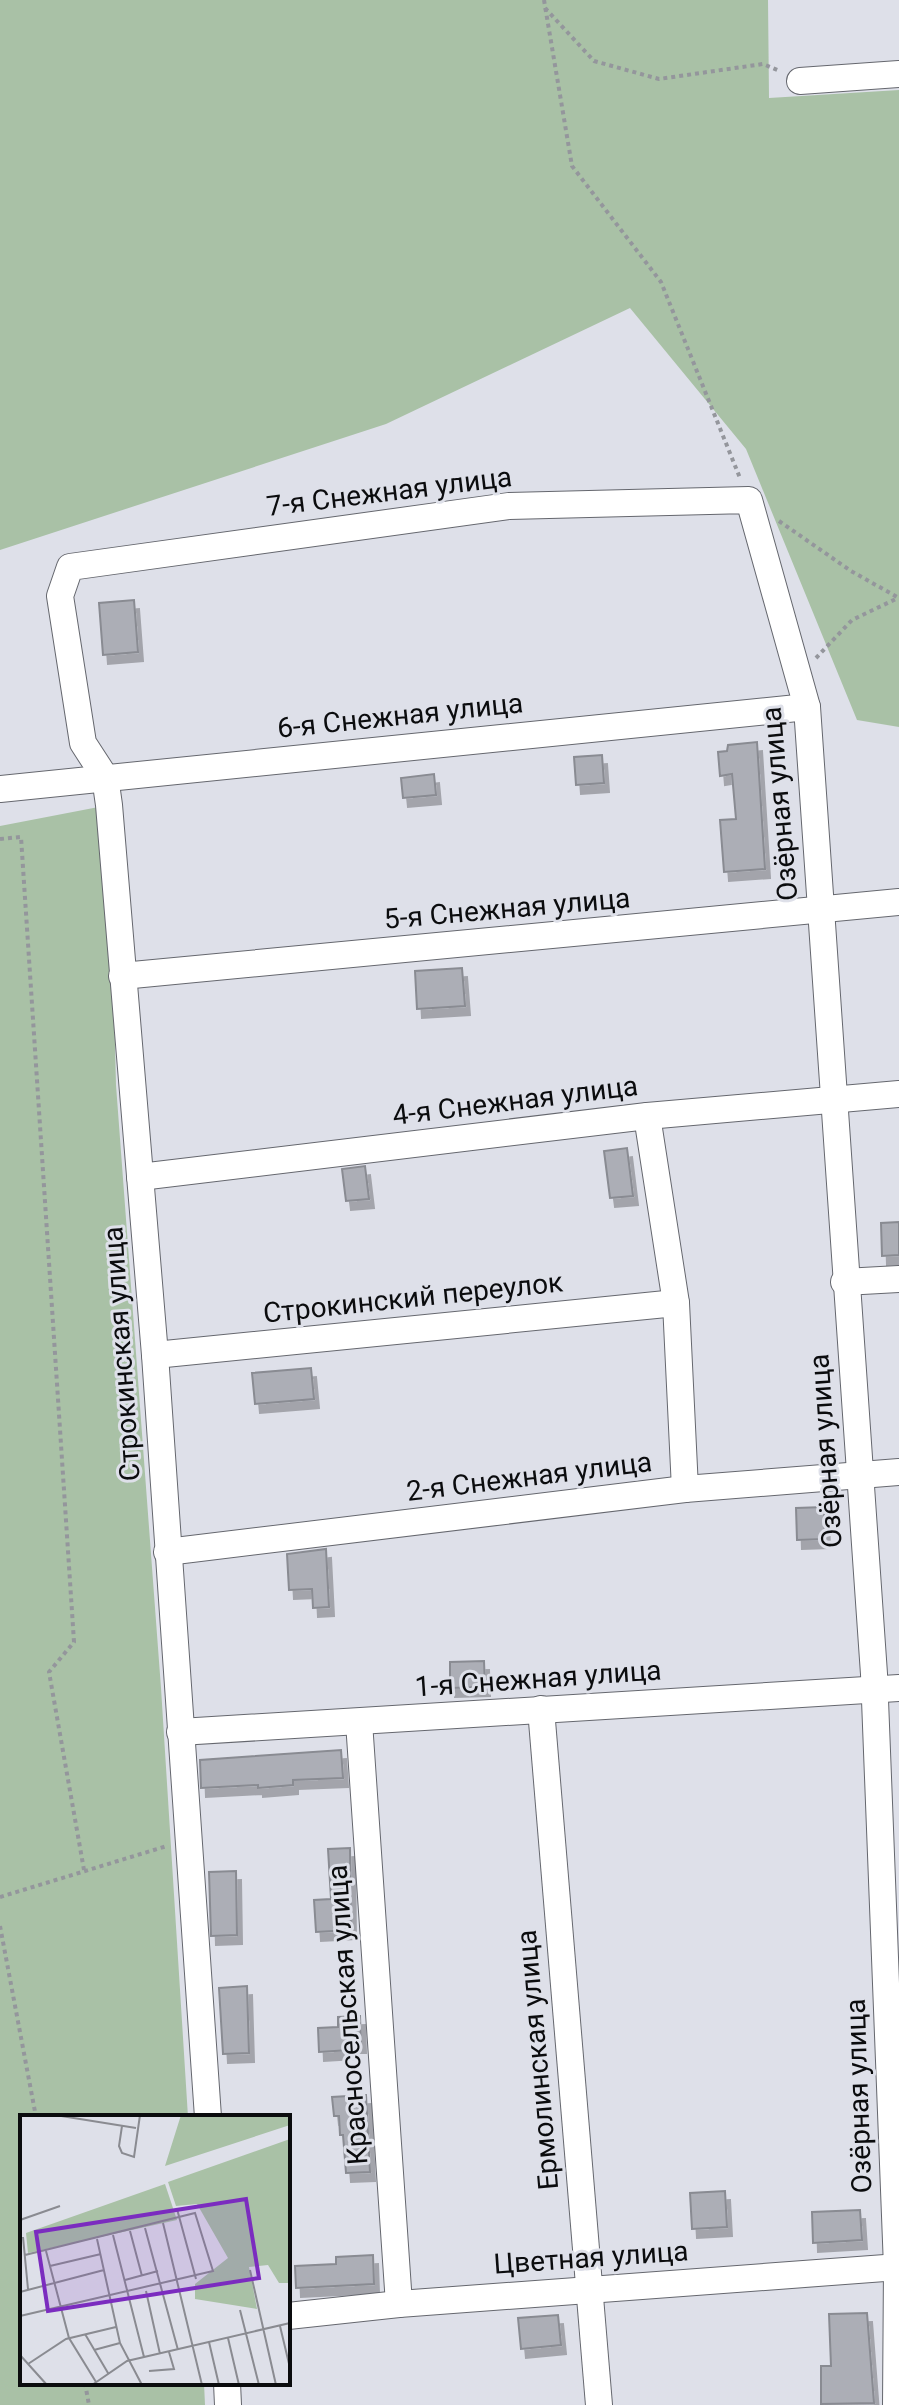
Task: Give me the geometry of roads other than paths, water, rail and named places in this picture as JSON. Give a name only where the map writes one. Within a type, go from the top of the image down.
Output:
[{"type":"street","points":[[800,81],[899,74]]},
{"type":"street","name":"7-я Снежная улица","points":[[60,596],[70,567],[150,555],[509,506],[749,500]]},
{"type":"street","name":"Озёрная улица","points":[[749,500],[807,707],[859,1474],[886,1689],[898,2267],[896,2405]]},
{"type":"street","name":"Строкинская улица","points":[[60,596],[83,743],[105,777],[155,1355],[208,2115]]},
{"type":"street","name":"6-я Снежная улица","points":[[0,789],[807,707]]},
{"type":"street","name":"5-я Снежная улица","points":[[122,976],[899,902]]},
{"type":"street","name":"4-я Снежная улица","points":[[140,1177],[647,1116],[899,1094]]},
{"type":"street","points":[[647,1116],[676,1303],[685,1489]]},
{"type":"street","points":[[844,1282],[899,1279]]},
{"type":"street","name":"Строкинский переулок","points":[[155,1355],[676,1303]]},
{"type":"street","name":"2-я Снежная улица","points":[[167,1552],[685,1489],[899,1472]]},
{"type":"street","name":"1-я Снежная улица","points":[[180,1732],[886,1689]]},
{"type":"street","name":"Ермолинская улица","points":[[541,1709],[599,2405]]},
{"type":"street","name":"Красносельская улица","points":[[359,1722],[399,2304]]},
{"type":"street","name":"Цветная улица","points":[[290,2316],[399,2304],[898,2267]]},
{"type":"street","points":[[227,2385],[228,2405]]}]
